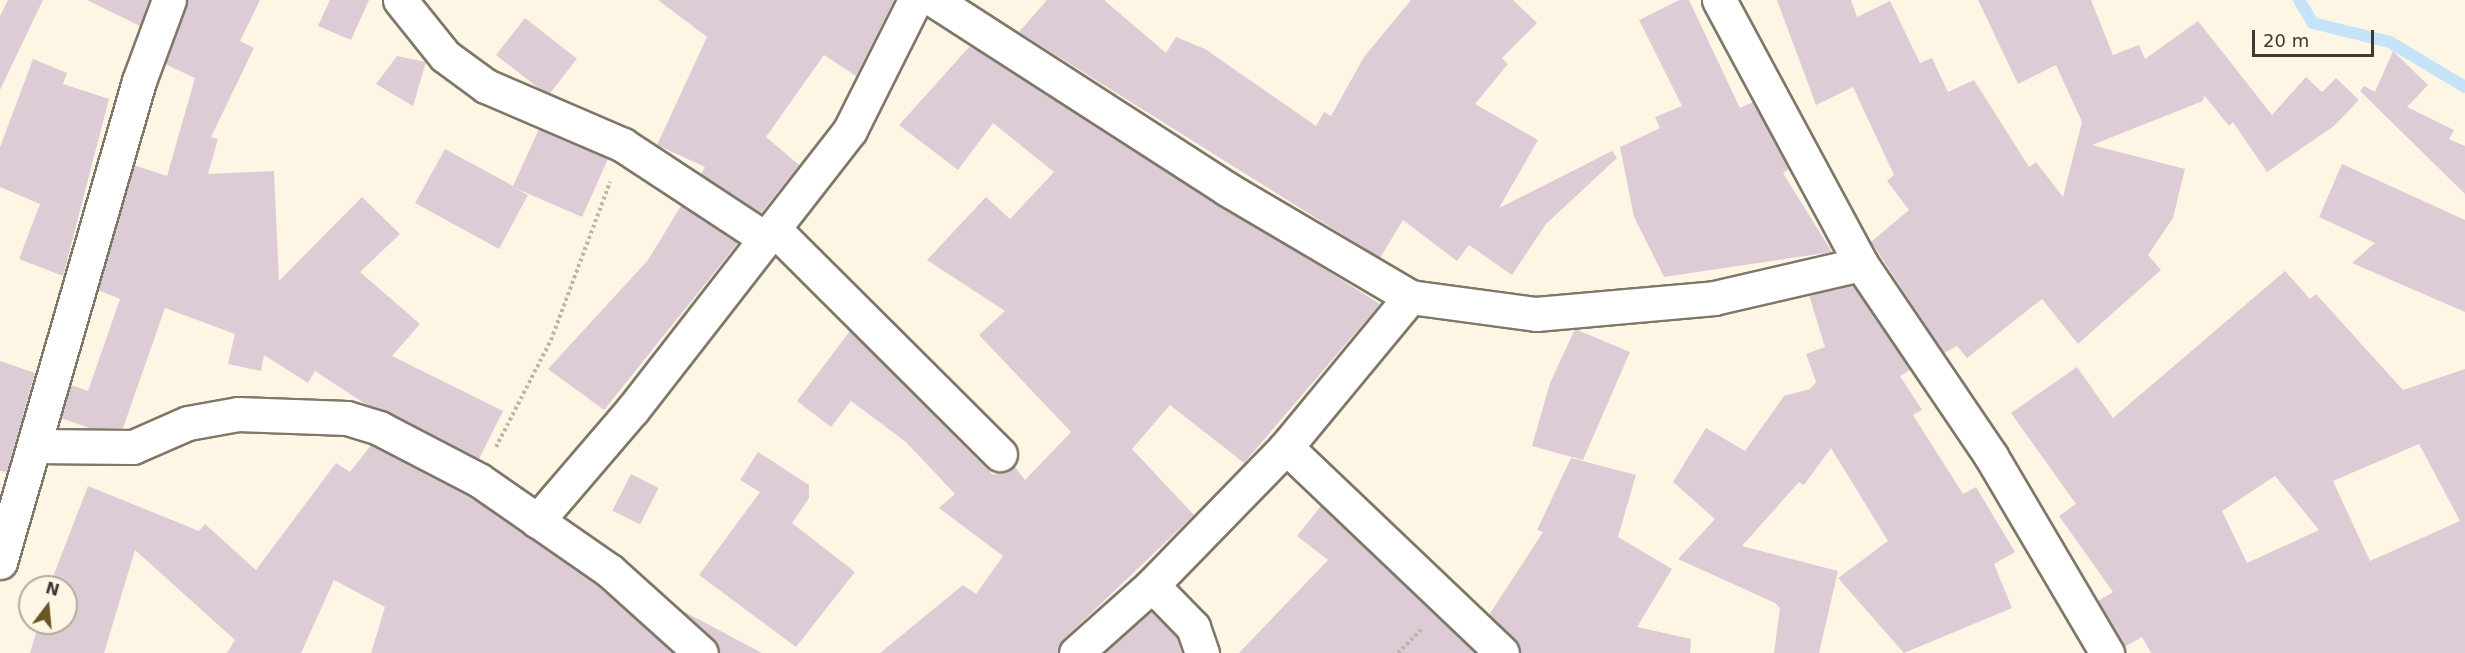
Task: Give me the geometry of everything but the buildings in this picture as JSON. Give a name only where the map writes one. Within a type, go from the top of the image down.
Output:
[{"type":"street","points":[[0,562],[139,81],[169,0]]},
{"type":"street","points":[[400,0],[445,56],[486,86],[623,145],[770,234],[1000,454]]},
{"type":"street","points":[[537,521],[770,234],[850,130],[915,0]]},
{"type":"street","points":[[934,0],[1227,189],[1410,297],[1536,314],[1714,298],[1861,264]]},
{"type":"street","points":[[1719,0],[1861,264],[1990,456],[2107,653]]},
{"type":"street","points":[[1076,653],[1152,585],[1286,447],[1410,297]]},
{"type":"street","points":[[35,446],[133,447],[188,423],[238,414],[335,417],[379,428],[479,480],[609,571],[701,653]]},
{"type":"street","points":[[1286,447],[1502,653]]},
{"type":"street","points":[[1152,585],[1193,627],[1202,653]]},
{"type":"path","points":[[479,480],[551,340],[623,145]]},
{"type":"waterway","points":[[2299,0],[2313,23],[2390,42],[2465,87]]}]
